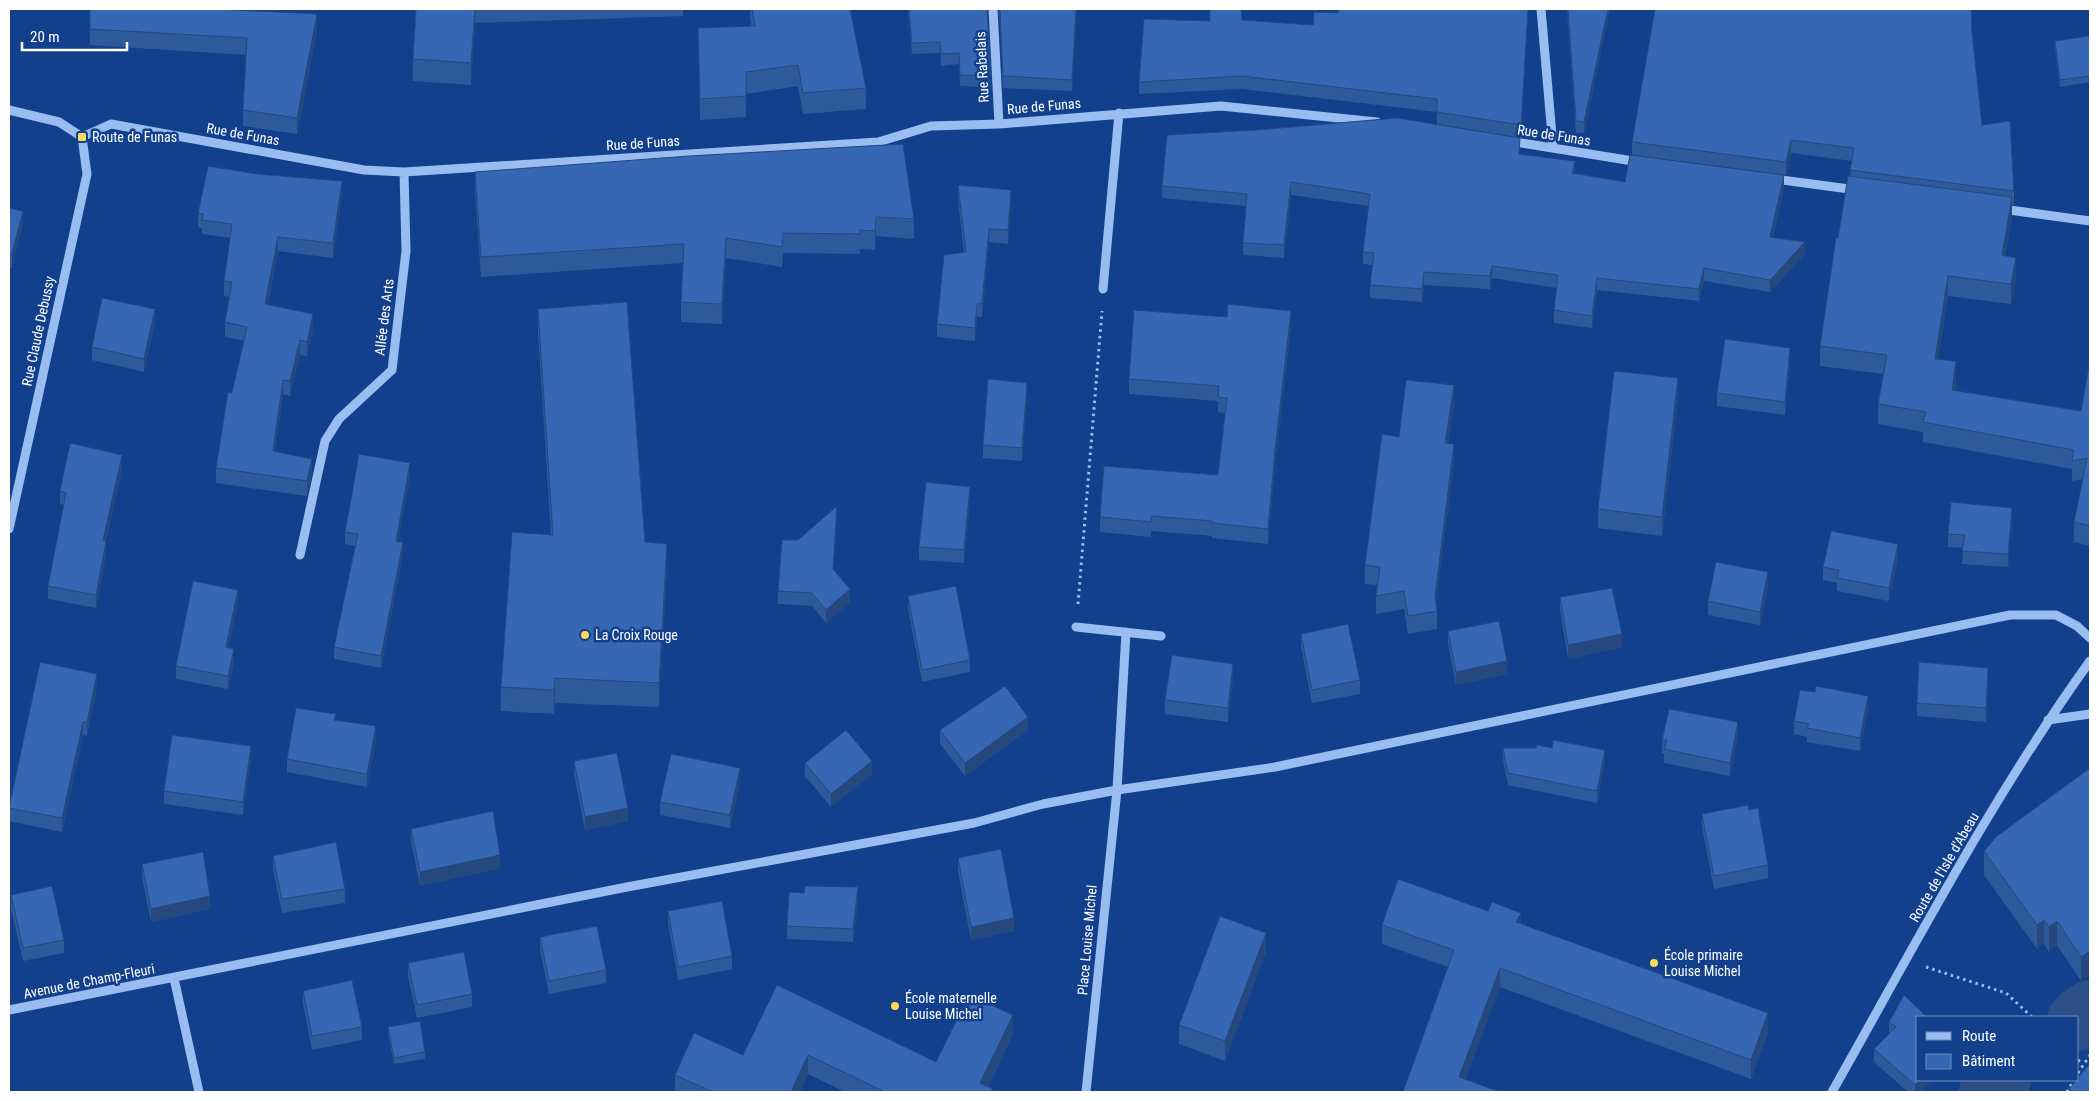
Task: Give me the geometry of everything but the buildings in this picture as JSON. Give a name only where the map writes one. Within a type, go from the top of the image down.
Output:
[{"type":"street","name":"Rue Rabelais","points":[[993,9],[998,124]]},
{"type":"street","points":[[1541,9],[1553,147]]},
{"type":"street","name":"Rue de Funas","points":[[82,138],[111,124],[364,170],[404,172],[878,142],[931,126],[998,124],[1221,106],[1267,109],[1390,123]]},
{"type":"street","points":[[9,110],[59,122],[82,138]]},
{"type":"street","points":[[1103,289],[1119,113]]},
{"type":"street","name":"Rue Claude Debussy","points":[[9,530],[87,174],[82,138]]},
{"type":"street","name":"Rue de Funas","points":[[1502,140],[1652,164]]},
{"type":"street","name":"Allée des Arts","points":[[300,555],[326,441],[339,420],[392,370],[406,251],[404,172]]},
{"type":"street","points":[[1768,179],[1865,191]]},
{"type":"street","points":[[1991,208],[2090,221]]},
{"type":"street","name":"Avenue de Champ-Fleuri","points":[[9,1010],[627,887],[974,823],[1043,804],[1116,790],[1274,767],[2010,615],[2056,615],[2077,626],[2090,638]]},
{"type":"street","points":[[1076,627],[1160,636]]},
{"type":"street","name":"Place Louise Michel","points":[[1086,1092],[1116,790],[1126,632]]},
{"type":"street","name":"Route de l'Isle d'Abeau","points":[[1832,1092],[1976,837],[2048,720],[2090,661]]},
{"type":"street","points":[[2048,720],[2090,714]]},
{"type":"street","points":[[174,978],[200,1092]]},
{"type":"path","points":[[1076,627],[1103,289]]},
{"type":"path","points":[[1906,960],[2006,993],[2031,1016]]},
{"type":"path","points":[[2079,1071],[2090,1055]]},
{"type":"path","points":[[2079,1061],[2082,1064]]},
{"type":"path","points":[[2067,1092],[2073,1081]]},
{"type":"waterway","points":[[2079,1019],[2090,1011]]},
{"type":"waterway","points":[[1990,1092],[1999,1081]]},
{"type":"place","name":"Route de Funas","points":[[82,137]]},
{"type":"place","name":"La Croix Rouge","points":[[585,635]]},
{"type":"place","name":"École primaire Louise Michel","points":[[1654,963]]},
{"type":"place","name":"École maternelle Louise Michel","points":[[895,1006]]}]
